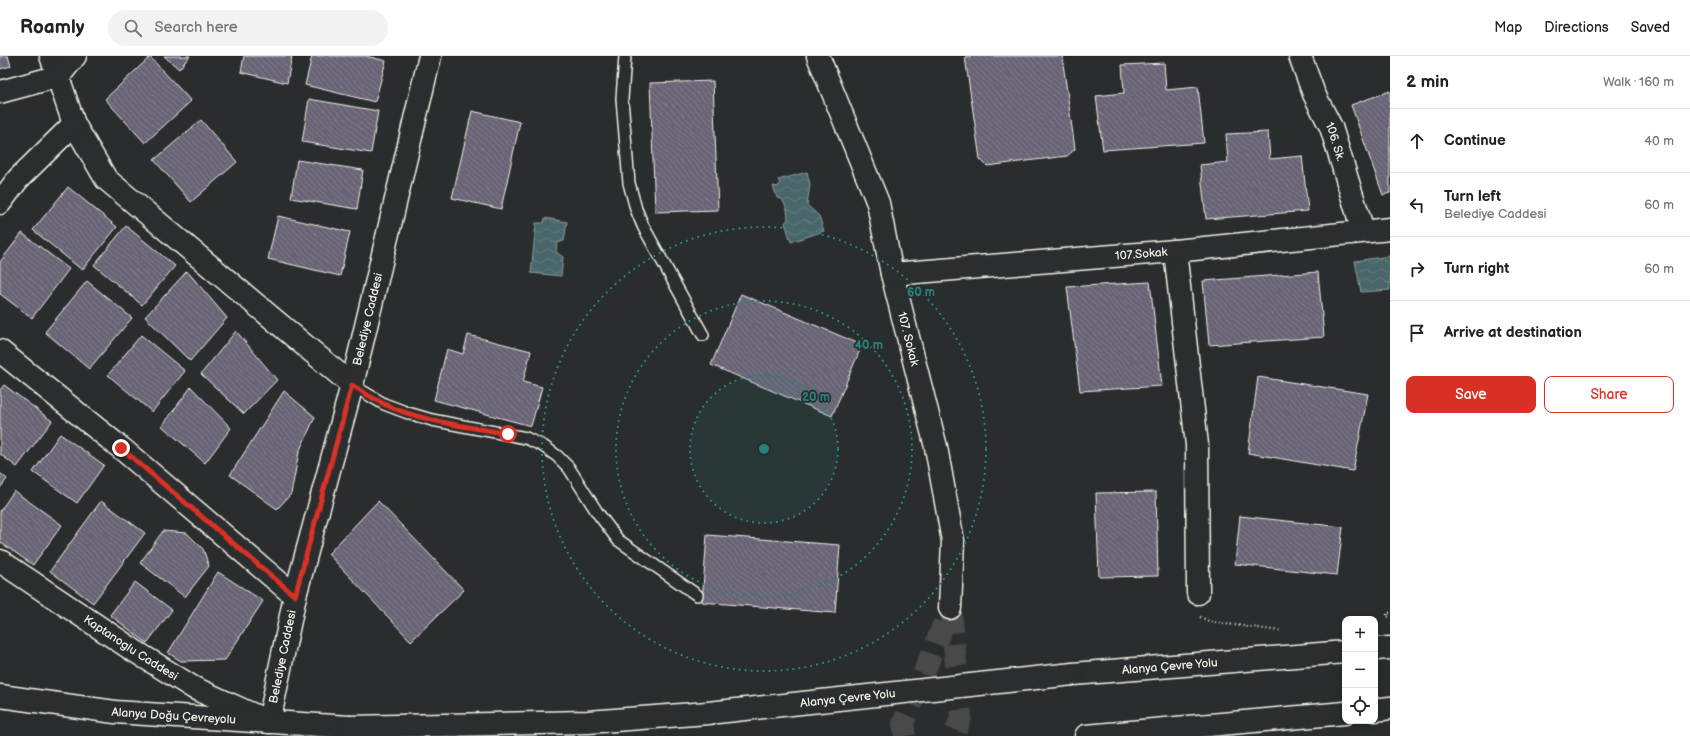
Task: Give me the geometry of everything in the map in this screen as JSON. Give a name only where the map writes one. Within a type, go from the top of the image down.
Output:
[{"type":"main road","points":[[0,92],[75,56]]},
{"type":"main road","name":"Belediye Caddesi","points":[[269,722],[295,596],[352,385],[430,56]]},
{"type":"main road","name":"107. Sokak","points":[[818,56],[878,203],[892,274],[936,447],[953,541],[950,608]]},
{"type":"main road","name":"106. Sk.","points":[[1300,56],[1314,94],[1331,127],[1363,231]]},
{"type":"main road","points":[[55,66],[74,124],[106,179],[352,385]]},
{"type":"main road","points":[[0,203],[18,179],[74,124]]},
{"type":"main road","name":"107.Sokak","points":[[892,274],[1175,251],[1390,229]]},
{"type":"main road","points":[[1175,251],[1197,445],[1198,593]]},
{"type":"main road","points":[[0,351],[121,448],[295,596]]},
{"type":"main road","name":"Kaptanoglu Caddesi","points":[[0,561],[132,650],[194,688],[269,722]]},
{"type":"main road","points":[[1378,649],[1390,648]]},
{"type":"main road","name":"Alanya Çevre Yolu","points":[[349,727],[588,722],[708,713],[1073,674],[1342,652]]},
{"type":"main road","name":"Alanya Doğu Çevreyolu","points":[[0,696],[115,712],[349,727]]},
{"type":"main road","points":[[1378,710],[1390,708]]},
{"type":"main road","points":[[1086,736],[1342,713]]},
{"type":"lane","points":[[625,56],[622,99],[629,183],[632,196],[643,226],[703,334]]},
{"type":"lane","points":[[352,385],[384,404],[408,413],[432,420],[526,438],[543,446],[557,456],[569,468],[597,512],[618,540],[697,595]]},
{"type":"path","points":[[1198,593],[1199,617],[1211,622],[1281,630]]},
{"type":"path","points":[[1390,613],[1387,613],[1388,617],[1390,616]]},
{"type":"water","points":[[807,172],[810,184],[807,205],[819,216],[824,231],[791,242],[785,223],[788,219],[787,209],[782,199],[777,198],[773,186],[778,187],[780,183],[778,180]]},
{"type":"water","points":[[545,218],[567,222],[564,241],[557,243],[556,252],[563,257],[561,276],[531,273],[536,223],[544,223]]},
{"type":"water","points":[[1390,256],[1390,290],[1361,292],[1355,261]]},
{"type":"building","points":[[0,56],[8,56],[11,66],[0,69]]},
{"type":"building","points":[[164,56],[190,56],[179,69]]},
{"type":"building","points":[[244,56],[292,56],[287,83],[241,72]]},
{"type":"building","points":[[312,56],[366,56],[386,61],[375,102],[305,85]]},
{"type":"building","points":[[1062,56],[1075,149],[1067,156],[987,166],[980,159],[965,57]]},
{"type":"building","points":[[150,57],[191,101],[145,143],[105,99]]},
{"type":"building","points":[[1164,63],[1166,90],[1198,87],[1204,143],[1103,150],[1096,96],[1124,93],[1122,65]]},
{"type":"building","points":[[713,81],[718,210],[655,212],[650,83]]},
{"type":"building","points":[[1390,91],[1390,193],[1383,195],[1351,105]]},
{"type":"building","points":[[309,99],[378,111],[371,153],[302,142]]},
{"type":"building","points":[[472,111],[520,122],[501,209],[452,198]]},
{"type":"building","points":[[201,120],[237,162],[191,202],[154,160]]},
{"type":"building","points":[[1268,132],[1270,159],[1302,156],[1308,211],[1206,219],[1200,165],[1228,162],[1226,134]]},
{"type":"building","points":[[297,160],[363,170],[357,209],[291,198]]},
{"type":"building","points":[[68,187],[117,227],[82,270],[33,230]]},
{"type":"building","points":[[278,216],[350,232],[340,276],[268,259]]},
{"type":"building","points":[[126,226],[175,266],[142,305],[94,265]]},
{"type":"building","points":[[22,233],[69,269],[32,318],[0,294],[0,262]]},
{"type":"building","points":[[187,271],[227,318],[190,361],[145,317]]},
{"type":"building","points":[[1318,272],[1324,337],[1209,345],[1203,281]]},
{"type":"building","points":[[87,281],[132,318],[89,369],[45,332]]},
{"type":"building","points":[[1150,282],[1162,386],[1080,391],[1067,287]]},
{"type":"building","points":[[741,294],[862,345],[832,416],[711,365]]},
{"type":"building","points":[[236,331],[277,380],[244,414],[201,374]]},
{"type":"building","points":[[141,335],[185,371],[152,412],[108,375]]},
{"type":"building","points":[[468,335],[531,351],[523,382],[542,387],[531,426],[434,400],[447,349],[463,354]]},
{"type":"building","points":[[1258,377],[1368,394],[1353,471],[1248,453]]},
{"type":"building","points":[[4,385],[52,421],[17,467],[0,454],[0,390]]},
{"type":"building","points":[[191,387],[231,428],[205,463],[162,426]]},
{"type":"building","points":[[284,391],[315,417],[299,452],[291,494],[277,509],[230,475]]},
{"type":"building","points":[[60,434],[104,465],[77,503],[33,472]]},
{"type":"building","points":[[0,473],[7,479],[0,488]]},
{"type":"building","points":[[14,491],[62,525],[33,565],[0,542],[0,511]]},
{"type":"building","points":[[1156,492],[1158,576],[1099,577],[1096,493]]},
{"type":"building","points":[[101,501],[145,533],[93,603],[50,571]]},
{"type":"building","points":[[378,501],[464,590],[411,641],[328,554]]},
{"type":"building","points":[[1240,516],[1343,527],[1337,575],[1235,564]]},
{"type":"building","points":[[163,531],[187,533],[203,549],[209,566],[185,597],[140,563]]},
{"type":"building","points":[[707,535],[840,545],[835,613],[702,602]]},
{"type":"building","points":[[218,572],[263,601],[225,660],[181,661],[168,653]]},
{"type":"building","points":[[135,582],[172,610],[147,643],[110,615]]},
{"type":"tunnel","points":[[905,736],[903,724],[950,608]]},
{"type":"tunnel","points":[[951,611],[961,717],[954,736]]},
{"type":"route","points":[[121,448],[295,596],[352,385],[384,404],[408,413],[432,420],[508,434]]}]
